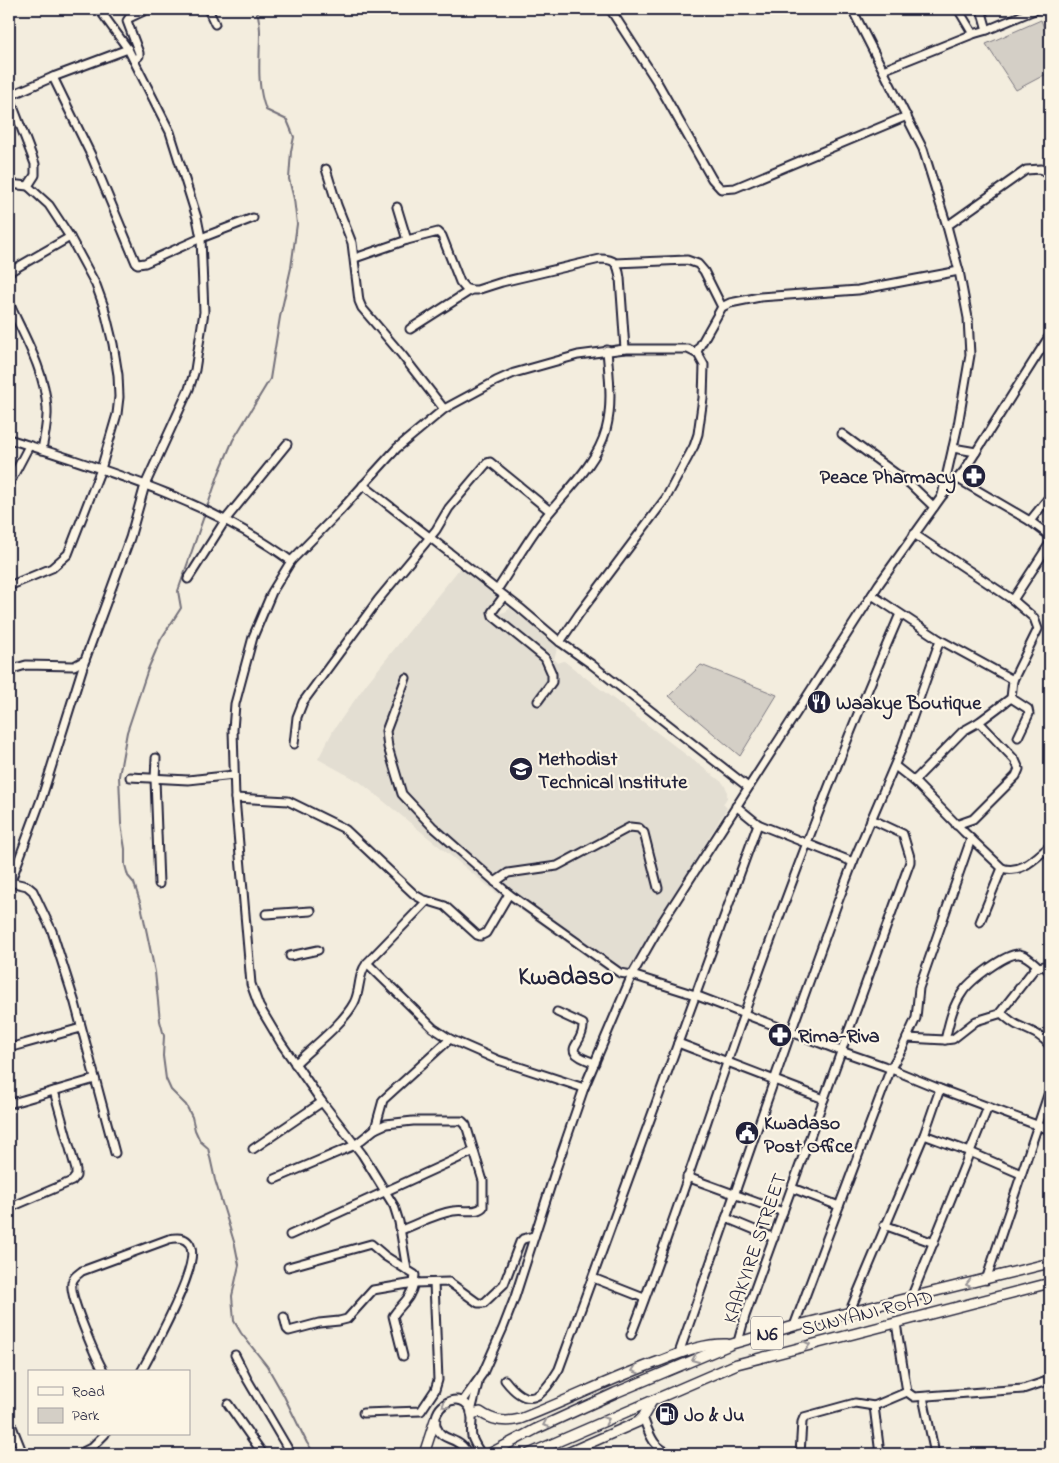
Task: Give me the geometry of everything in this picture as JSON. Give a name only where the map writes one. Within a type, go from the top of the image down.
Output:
[{"type":"main road","name":"N6","points":[[489,1454],[536,1429],[597,1401],[735,1343],[794,1326],[1050,1263]]},
{"type":"main road","name":"SUNYANI ROAD","points":[[530,1454],[737,1364],[1050,1283]]},
{"type":"main road","points":[[472,1413],[480,1412],[494,1420],[504,1422],[520,1419],[624,1374],[679,1354],[711,1344],[735,1343]]},
{"type":"main road","points":[[566,1454],[630,1426],[643,1417],[652,1401]]},
{"type":"main road","points":[[424,1454],[435,1420]]},
{"type":"street","points":[[99,9],[128,49],[170,132],[201,238],[204,312],[195,370],[189,389],[145,485],[130,538],[85,660],[42,797],[9,884],[27,886],[33,892],[52,931],[81,1028],[115,1154]]},
{"type":"street","points":[[134,60],[139,56],[139,53],[127,21],[129,18],[148,9]]},
{"type":"street","points":[[208,9],[215,24]]},
{"type":"street","points":[[610,9],[656,80],[712,179],[721,189],[735,188],[908,116]]},
{"type":"street","points":[[852,9],[908,116],[929,166],[959,271],[968,318],[970,355],[942,496]]},
{"type":"street","points":[[958,9],[973,34]]},
{"type":"street","points":[[981,9],[988,30]]},
{"type":"street","points":[[883,70],[1037,9]]},
{"type":"street","points":[[1047,9],[1050,20]]},
{"type":"street","points":[[28,186],[35,175],[35,164],[9,96],[52,77],[128,49]]},
{"type":"street","points":[[52,77],[95,164],[136,263],[145,263],[201,238],[253,218]]},
{"type":"street","points":[[326,168],[355,258],[359,301],[362,308],[444,409]]},
{"type":"street","points":[[947,226],[1026,170],[1041,169],[1050,177]]},
{"type":"street","points":[[9,184],[28,186],[49,205],[70,237],[92,278],[104,308],[113,344],[119,398],[117,414],[100,469],[68,554],[52,568],[9,586]]},
{"type":"street","points":[[396,207],[407,240]]},
{"type":"street","points":[[355,258],[434,232],[441,234],[460,282],[465,288],[471,290],[600,259],[616,263],[687,260],[698,264],[704,271],[722,308]]},
{"type":"street","points":[[9,272],[70,237]]},
{"type":"street","points":[[616,263],[619,268],[620,278],[624,349]]},
{"type":"street","points":[[696,353],[722,308],[730,303],[760,297],[858,290],[959,271]]},
{"type":"street","points":[[410,330],[471,290]]},
{"type":"street","points":[[9,303],[36,361],[44,387],[47,409],[42,450]]},
{"type":"street","points":[[463,1402],[478,1380],[515,1298],[584,1088],[632,975],[661,924],[872,595],[942,496],[958,479],[1050,335]]},
{"type":"street","points":[[407,1270],[401,1230],[394,1206],[387,1192],[295,1064],[259,1006],[251,984],[235,798],[233,717],[238,691],[256,629],[272,592],[291,561],[409,436],[444,409],[514,373],[578,355],[624,349],[688,349],[702,359],[704,365],[703,398],[698,434],[694,446],[666,498],[560,642]]},
{"type":"street","points":[[497,590],[539,525],[587,466],[600,444],[606,429],[610,403],[607,350]]},
{"type":"street","points":[[842,434],[910,484],[934,507]]},
{"type":"street","points":[[9,439],[145,485],[226,519],[291,561]]},
{"type":"street","points":[[188,579],[226,519],[287,444]]},
{"type":"street","points":[[9,484],[29,446]]},
{"type":"street","points":[[953,448],[976,452]]},
{"type":"street","points":[[294,744],[297,717],[303,702],[378,600],[436,530],[449,508],[488,462],[493,464],[550,511]]},
{"type":"street","points":[[958,479],[1030,521],[1050,536]]},
{"type":"street","points":[[363,485],[560,642],[591,664],[748,788]]},
{"type":"street","points":[[1030,521],[1050,496]]},
{"type":"street","points":[[914,534],[1013,600],[1034,618],[1038,629],[1013,680],[1011,698],[958,736],[914,781]]},
{"type":"street","points":[[1013,600],[1050,543]]},
{"type":"street","points":[[872,595],[940,640],[1013,680]]},
{"type":"street","points":[[504,596],[492,612],[493,616],[545,658],[552,674],[552,682],[538,701]]},
{"type":"street","points":[[630,1335],[744,1014],[807,844],[861,706],[900,614]]},
{"type":"street","points":[[679,1354],[774,1080],[853,862],[895,766],[940,640]]},
{"type":"street","points":[[9,670],[26,665],[69,666],[85,660]]},
{"type":"street","points":[[406,678],[386,731],[388,747],[402,794],[432,826],[509,894],[620,972],[695,995],[1050,1130]]},
{"type":"street","points":[[1011,698],[1028,709],[1029,714],[1018,737]]},
{"type":"street","points":[[956,825],[973,819],[1016,776],[1019,769],[1015,760],[979,722]]},
{"type":"street","points":[[156,758],[159,884]]},
{"type":"street","points":[[895,766],[914,781],[956,825],[1002,868],[1009,871],[1017,870],[1050,846]]},
{"type":"street","points":[[130,777],[193,780],[234,775]]},
{"type":"street","points":[[235,798],[288,801],[341,827],[414,895],[445,906],[477,935],[480,936],[486,933],[509,894]]},
{"type":"street","points":[[736,806],[758,824],[853,862]]},
{"type":"street","name":"KAAKYIRE STREET","points":[[735,1343],[910,862],[903,834],[871,819]]},
{"type":"street","points":[[505,1380],[514,1391],[530,1398],[540,1395],[559,1369],[758,824]]},
{"type":"street","points":[[495,882],[508,873],[557,866],[630,827],[639,828],[644,833],[658,888]]},
{"type":"street","points":[[794,1326],[891,1068],[916,1018],[919,988],[971,839]]},
{"type":"street","points":[[980,922],[1002,868]]},
{"type":"street","points":[[295,1064],[339,1023],[355,1002],[360,974],[366,962],[428,901]]},
{"type":"street","points":[[266,914],[311,911]]},
{"type":"street","points":[[290,956],[318,950]]},
{"type":"street","points":[[945,1040],[954,1007],[962,992],[973,979],[1006,958],[1018,954],[1026,956],[1039,967]]},
{"type":"street","points":[[366,962],[433,1028],[450,1039],[498,1060],[584,1088]]},
{"type":"street","points":[[907,1038],[952,1039],[976,1021],[1001,1013],[1032,972],[1039,967],[1044,966],[1050,972]]},
{"type":"street","points":[[557,1012],[583,1024],[583,1029],[574,1048],[575,1054],[578,1057],[595,1063]]},
{"type":"street","points":[[1001,1013],[1016,1024],[1036,1033],[1046,1040],[1050,1046]]},
{"type":"street","points":[[16,1046],[81,1028]]},
{"type":"street","points":[[374,1128],[383,1100],[450,1039]]},
{"type":"street","points":[[678,1043],[824,1099]]},
{"type":"street","points":[[9,1104],[94,1079]]},
{"type":"street","points":[[849,1313],[884,1225],[924,1135],[940,1089]]},
{"type":"street","points":[[986,1280],[1050,1089]]},
{"type":"street","points":[[9,1208],[72,1181],[76,1176],[76,1170],[54,1091]]},
{"type":"street","points":[[253,1149],[322,1102]]},
{"type":"street","points":[[912,1298],[988,1107]]},
{"type":"street","points":[[276,1179],[355,1145],[374,1128],[390,1123],[462,1121],[466,1125],[484,1181],[483,1207],[479,1210],[456,1210],[442,1213],[401,1230]]},
{"type":"street","points":[[924,1135],[1021,1174]]},
{"type":"street","points":[[290,1235],[474,1151]]},
{"type":"street","points":[[687,1177],[783,1212]]},
{"type":"street","points":[[792,1188],[839,1206]]},
{"type":"street","points":[[726,1218],[774,1238]]},
{"type":"street","points":[[884,1225],[934,1243]]},
{"type":"street","points":[[284,1317],[289,1331],[319,1323],[343,1321],[351,1316],[372,1290],[414,1283],[449,1282],[478,1303],[486,1302],[504,1284],[520,1242],[534,1236]]},
{"type":"street","points":[[103,1370],[72,1296],[72,1281],[75,1276],[82,1271],[169,1239],[184,1239],[188,1241],[192,1250],[184,1285],[142,1370]]},
{"type":"street","points":[[288,1268],[371,1244],[383,1255],[415,1275],[412,1294],[393,1316],[393,1322],[400,1337],[403,1356]]},
{"type":"street","points":[[593,1278],[644,1298]]},
{"type":"street","points":[[363,1413],[421,1411],[435,1390],[438,1380],[434,1283]]},
{"type":"street","points":[[896,1323],[907,1392],[914,1397],[1023,1389],[1050,1380]]},
{"type":"street","points":[[236,1355],[247,1379],[291,1454]]},
{"type":"street","points":[[478,1380],[472,1413],[472,1436],[481,1454]]},
{"type":"street","points":[[800,1454],[804,1417],[855,1403],[874,1406],[907,1392]]},
{"type":"street","points":[[923,1397],[935,1454]]},
{"type":"street","points":[[468,1454],[459,1443],[440,1433],[436,1428],[435,1420],[438,1411],[444,1404],[453,1400],[468,1405],[472,1413]]},
{"type":"street","points":[[228,1404],[264,1454]]},
{"type":"street","points":[[874,1406],[880,1454]]},
{"type":"street","points":[[643,1417],[648,1433],[655,1444],[666,1453],[674,1454]]},
{"type":"street","points":[[9,1420],[23,1454]]},
{"type":"street","points":[[79,1454],[91,1448],[103,1436]]},
{"type":"shaded area","name":"Methodist Technical Institute","points":[[460,568],[500,599],[496,610],[500,613],[510,608],[558,646],[554,659],[558,663],[564,661],[723,783],[727,790],[727,798],[723,804],[727,808],[621,981],[499,895],[360,782],[318,759],[334,729],[367,683]]},
{"type":"green space","points":[[1041,20],[1050,44],[1050,72],[1016,90],[986,44]]},
{"type":"green space","points":[[701,665],[777,695],[740,756],[669,696]]},
{"type":"waterway","points":[[257,9],[260,29],[260,81],[263,100],[266,110],[287,120],[294,137],[289,179],[297,224],[291,268],[280,317],[270,379],[233,440],[219,473],[178,591],[181,608],[161,639],[148,669],[127,732],[119,776],[125,865],[128,876],[134,883],[141,905],[155,972],[160,1021],[164,1036],[163,1056],[166,1079],[171,1090],[186,1105],[200,1141],[208,1148],[215,1180],[235,1245],[239,1265],[232,1296],[234,1321],[267,1366],[307,1443],[315,1454]]},
{"type":"place","name":"Peace Pharmacy","points":[[974,476]]},
{"type":"place","name":"Waakye Boutique","points":[[819,702]]},
{"type":"place","name":"Methodist Technical Institute","points":[[521,769]]},
{"type":"place","name":"Rima-Riva","points":[[780,1035]]},
{"type":"place","name":"Kwadaso Post Office","points":[[747,1133]]},
{"type":"place","name":"Jo & Ju","points":[[667,1414]]},
{"type":"district","name":"Kwadaso","points":[[566,975]]}]
